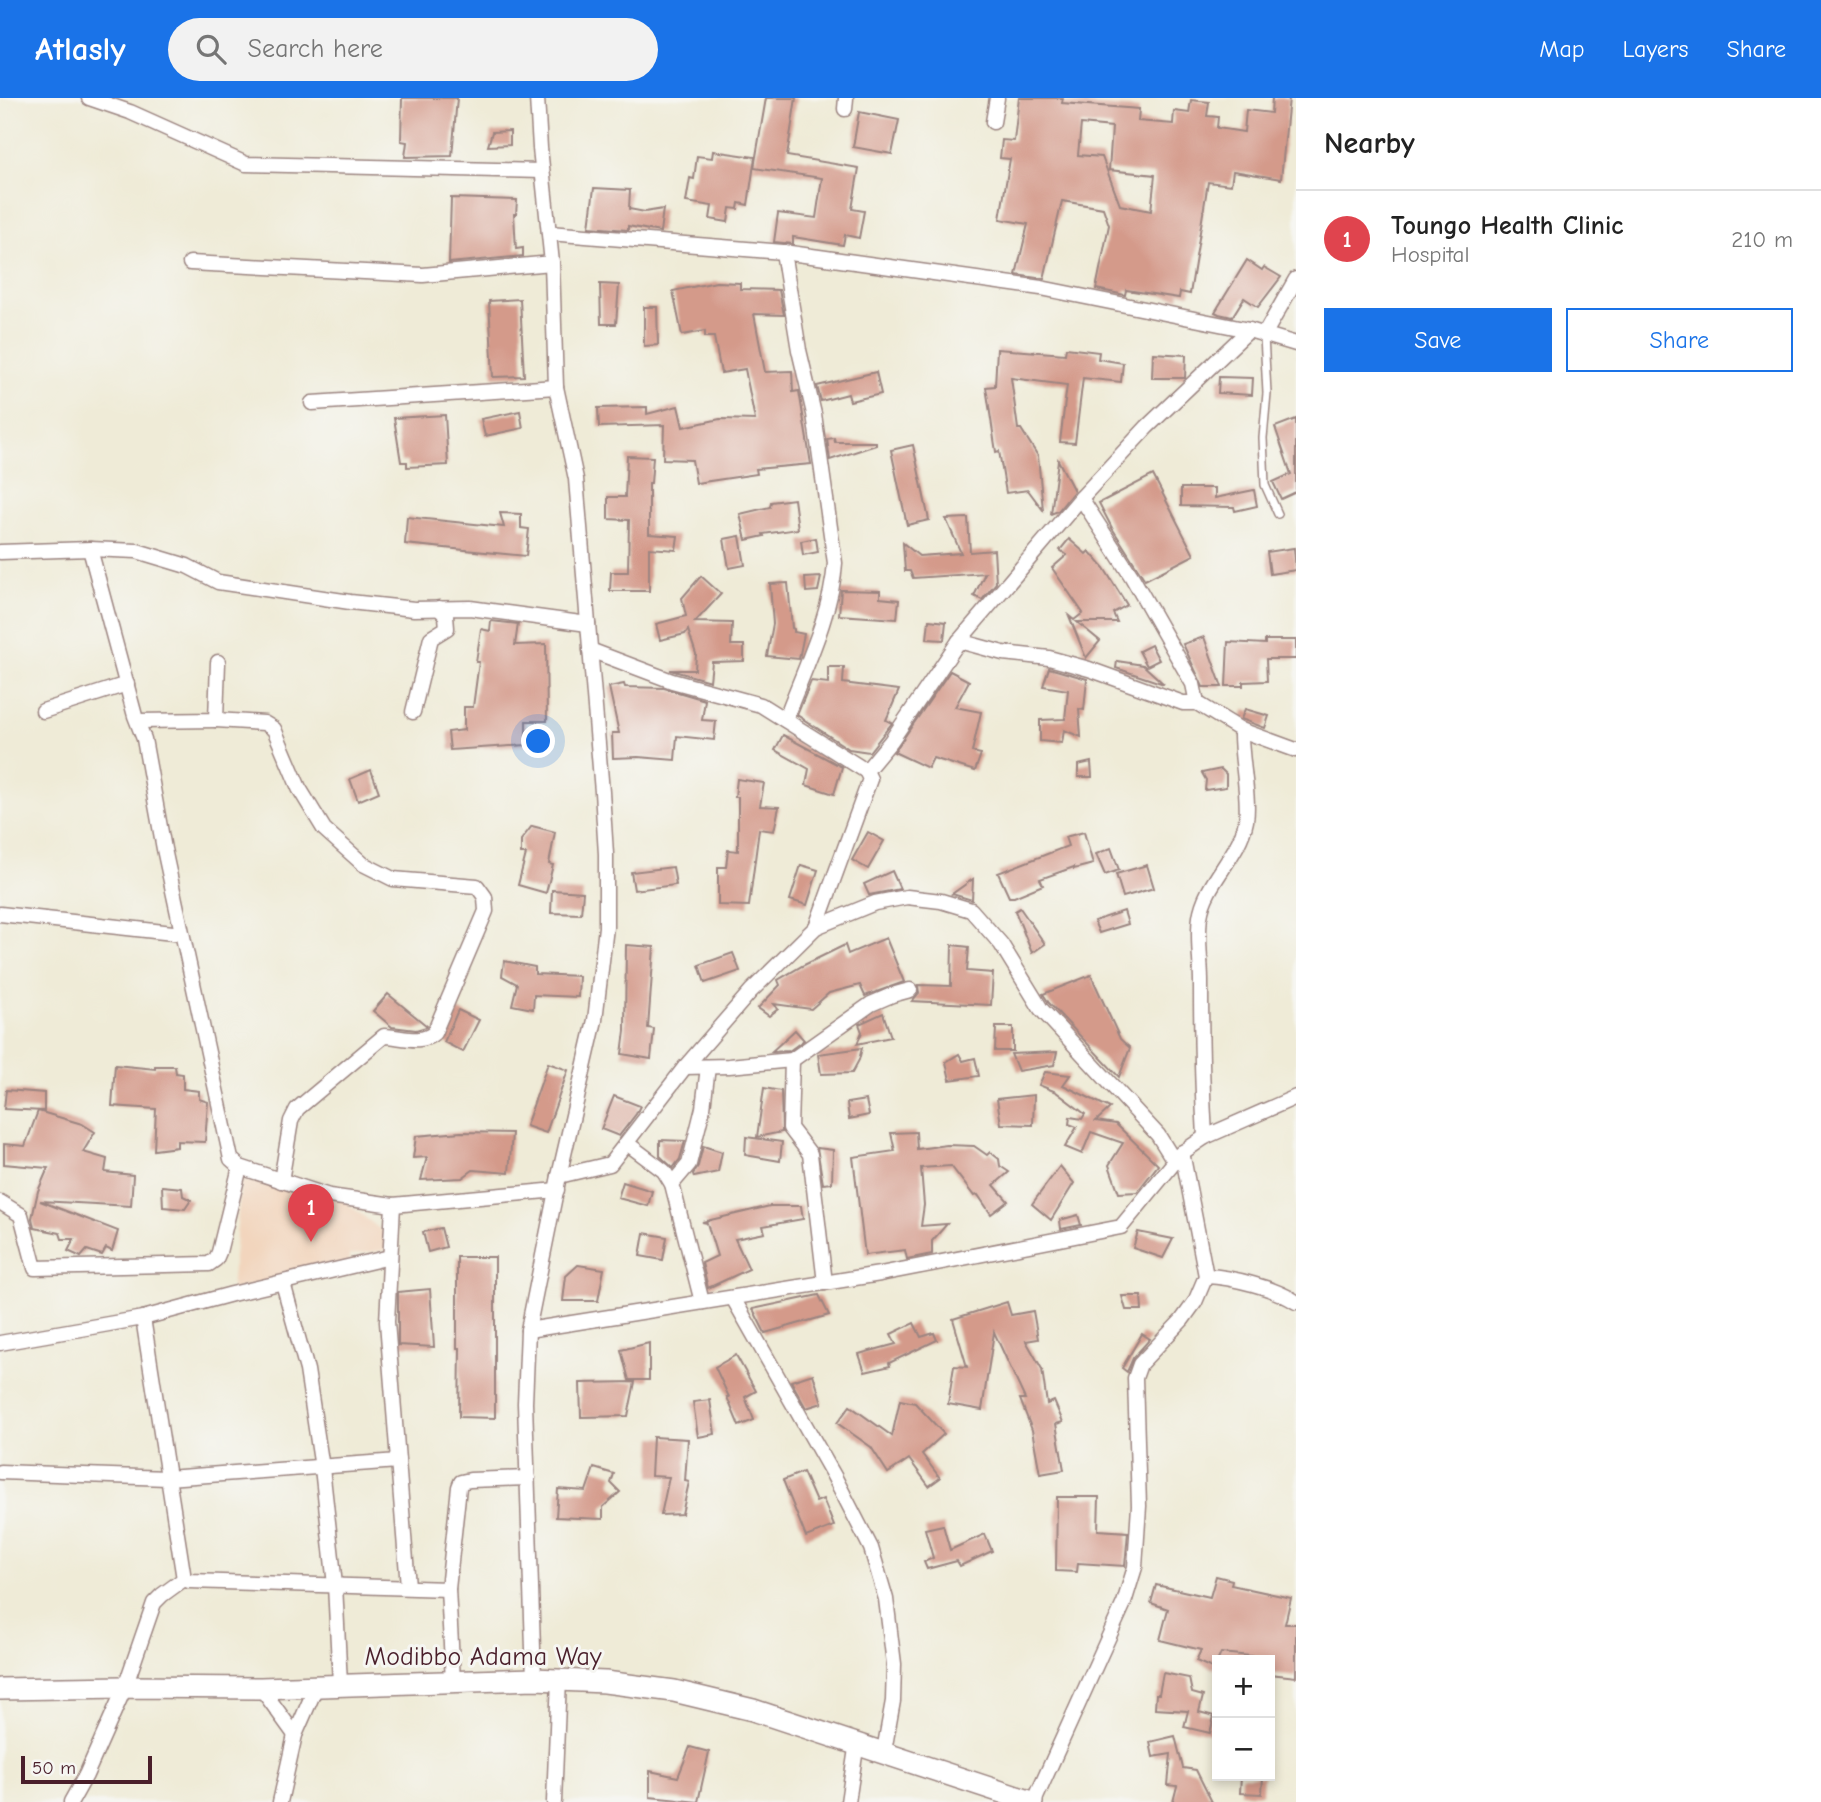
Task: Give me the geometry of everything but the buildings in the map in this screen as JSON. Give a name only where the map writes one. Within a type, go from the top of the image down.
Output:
[{"type":"main road","name":"Modibbo Adama Way","points":[[0,1689],[261,1688],[559,1679],[674,1691],[753,1710],[857,1742],[1033,1802]]},
{"type":"street","points":[[89,98],[130,112],[246,164],[542,171]]},
{"type":"street","points":[[534,1679],[525,1403],[528,1330],[558,1183],[596,1020],[606,928],[606,854],[576,479],[556,387],[552,263],[537,98]]},
{"type":"street","points":[[993,122],[997,98]]},
{"type":"street","points":[[549,233],[783,252],[1041,288],[1249,330],[1296,344]]},
{"type":"street","points":[[783,252],[799,350],[814,414],[835,563],[829,603],[785,720]]},
{"type":"street","points":[[190,263],[423,275],[552,263]]},
{"type":"street","points":[[1264,335],[1296,279]]},
{"type":"street","points":[[866,771],[891,741],[959,641],[1081,498],[1147,427],[1249,330]]},
{"type":"street","points":[[312,403],[556,387]]},
{"type":"street","points":[[1081,498],[1132,577],[1193,684],[1197,702]]},
{"type":"street","points":[[0,552],[90,549],[137,551],[187,566],[218,582],[414,609],[470,608],[588,624]]},
{"type":"street","points":[[90,549],[144,739],[182,934],[231,1159],[240,1167],[329,1196],[393,1205],[558,1183],[610,1164],[685,1067],[751,991],[816,927],[875,903],[907,897],[941,901],[971,910],[1001,944],[1041,1009],[1158,1135],[1173,1159],[1205,1137],[1296,1097]]},
{"type":"street","points":[[413,712],[431,638],[447,628],[446,616],[439,608]]},
{"type":"street","points":[[959,641],[1003,653],[1049,658],[1089,669],[1183,703],[1197,702],[1241,730],[1296,750]]},
{"type":"street","points":[[590,650],[672,681],[761,705],[866,771],[870,779],[816,927]]},
{"type":"street","points":[[216,720],[218,662]]},
{"type":"street","points":[[43,711],[127,684]]},
{"type":"street","points":[[138,722],[216,720],[264,723],[274,729],[299,788],[324,829],[363,864],[393,879],[477,886],[485,897],[486,911],[434,1033],[421,1040],[384,1037],[297,1109],[291,1121],[281,1181]]},
{"type":"street","points":[[1205,1137],[1201,1076],[1200,916],[1209,890],[1227,866],[1238,845],[1246,821],[1241,730]]},
{"type":"street","points":[[0,914],[182,934]]},
{"type":"street","points":[[685,1067],[792,1060],[871,1004],[911,990]]},
{"type":"street","points":[[792,1060],[790,1128],[810,1154],[825,1283]]},
{"type":"street","points":[[671,1184],[689,1164],[703,1108],[708,1066]]},
{"type":"street","points":[[628,1144],[664,1171],[671,1184],[702,1302]]},
{"type":"street","points":[[528,1330],[825,1283],[1121,1227],[1153,1191],[1182,1152]]},
{"type":"street","points":[[1033,1802],[1119,1613],[1135,1567],[1139,1506],[1135,1378],[1140,1364],[1182,1320],[1195,1302],[1206,1276],[1182,1152]]},
{"type":"street","points":[[0,1202],[21,1215],[35,1268],[209,1264],[216,1259],[219,1252],[240,1167]]},
{"type":"street","points":[[393,1205],[387,1322],[408,1586]]},
{"type":"street","points":[[0,1343],[143,1318],[390,1257]]},
{"type":"street","points":[[1206,1276],[1222,1277],[1286,1295],[1296,1302]]},
{"type":"street","points":[[283,1283],[307,1370],[321,1468],[335,1586],[340,1684]]},
{"type":"street","points":[[733,1297],[872,1548],[886,1599],[894,1664],[893,1701],[884,1751]]},
{"type":"street","points":[[143,1318],[184,1579]]},
{"type":"street","points":[[0,1472],[167,1478],[398,1461]]},
{"type":"street","points":[[453,1681],[448,1589],[461,1482],[528,1478]]},
{"type":"street","points":[[184,1579],[448,1589]]},
{"type":"street","points":[[71,1802],[86,1775],[125,1687],[154,1603],[184,1579]]},
{"type":"street","points":[[554,1802],[559,1679]]},
{"type":"street","points":[[280,1802],[295,1735],[316,1686]]},
{"type":"street","points":[[261,1688],[295,1735]]},
{"type":"street","points":[[848,1802],[857,1742]]},
{"type":"lane","points":[[1264,335],[1267,393],[1263,439],[1265,485],[1278,514]]},
{"type":"shaded area","points":[[241,1181],[324,1185],[386,1234],[386,1250],[349,1255],[349,1263],[298,1269],[298,1274],[231,1290]]},
{"type":"place","name":"Toungo Health Clinic","points":[[311,1242]]}]
